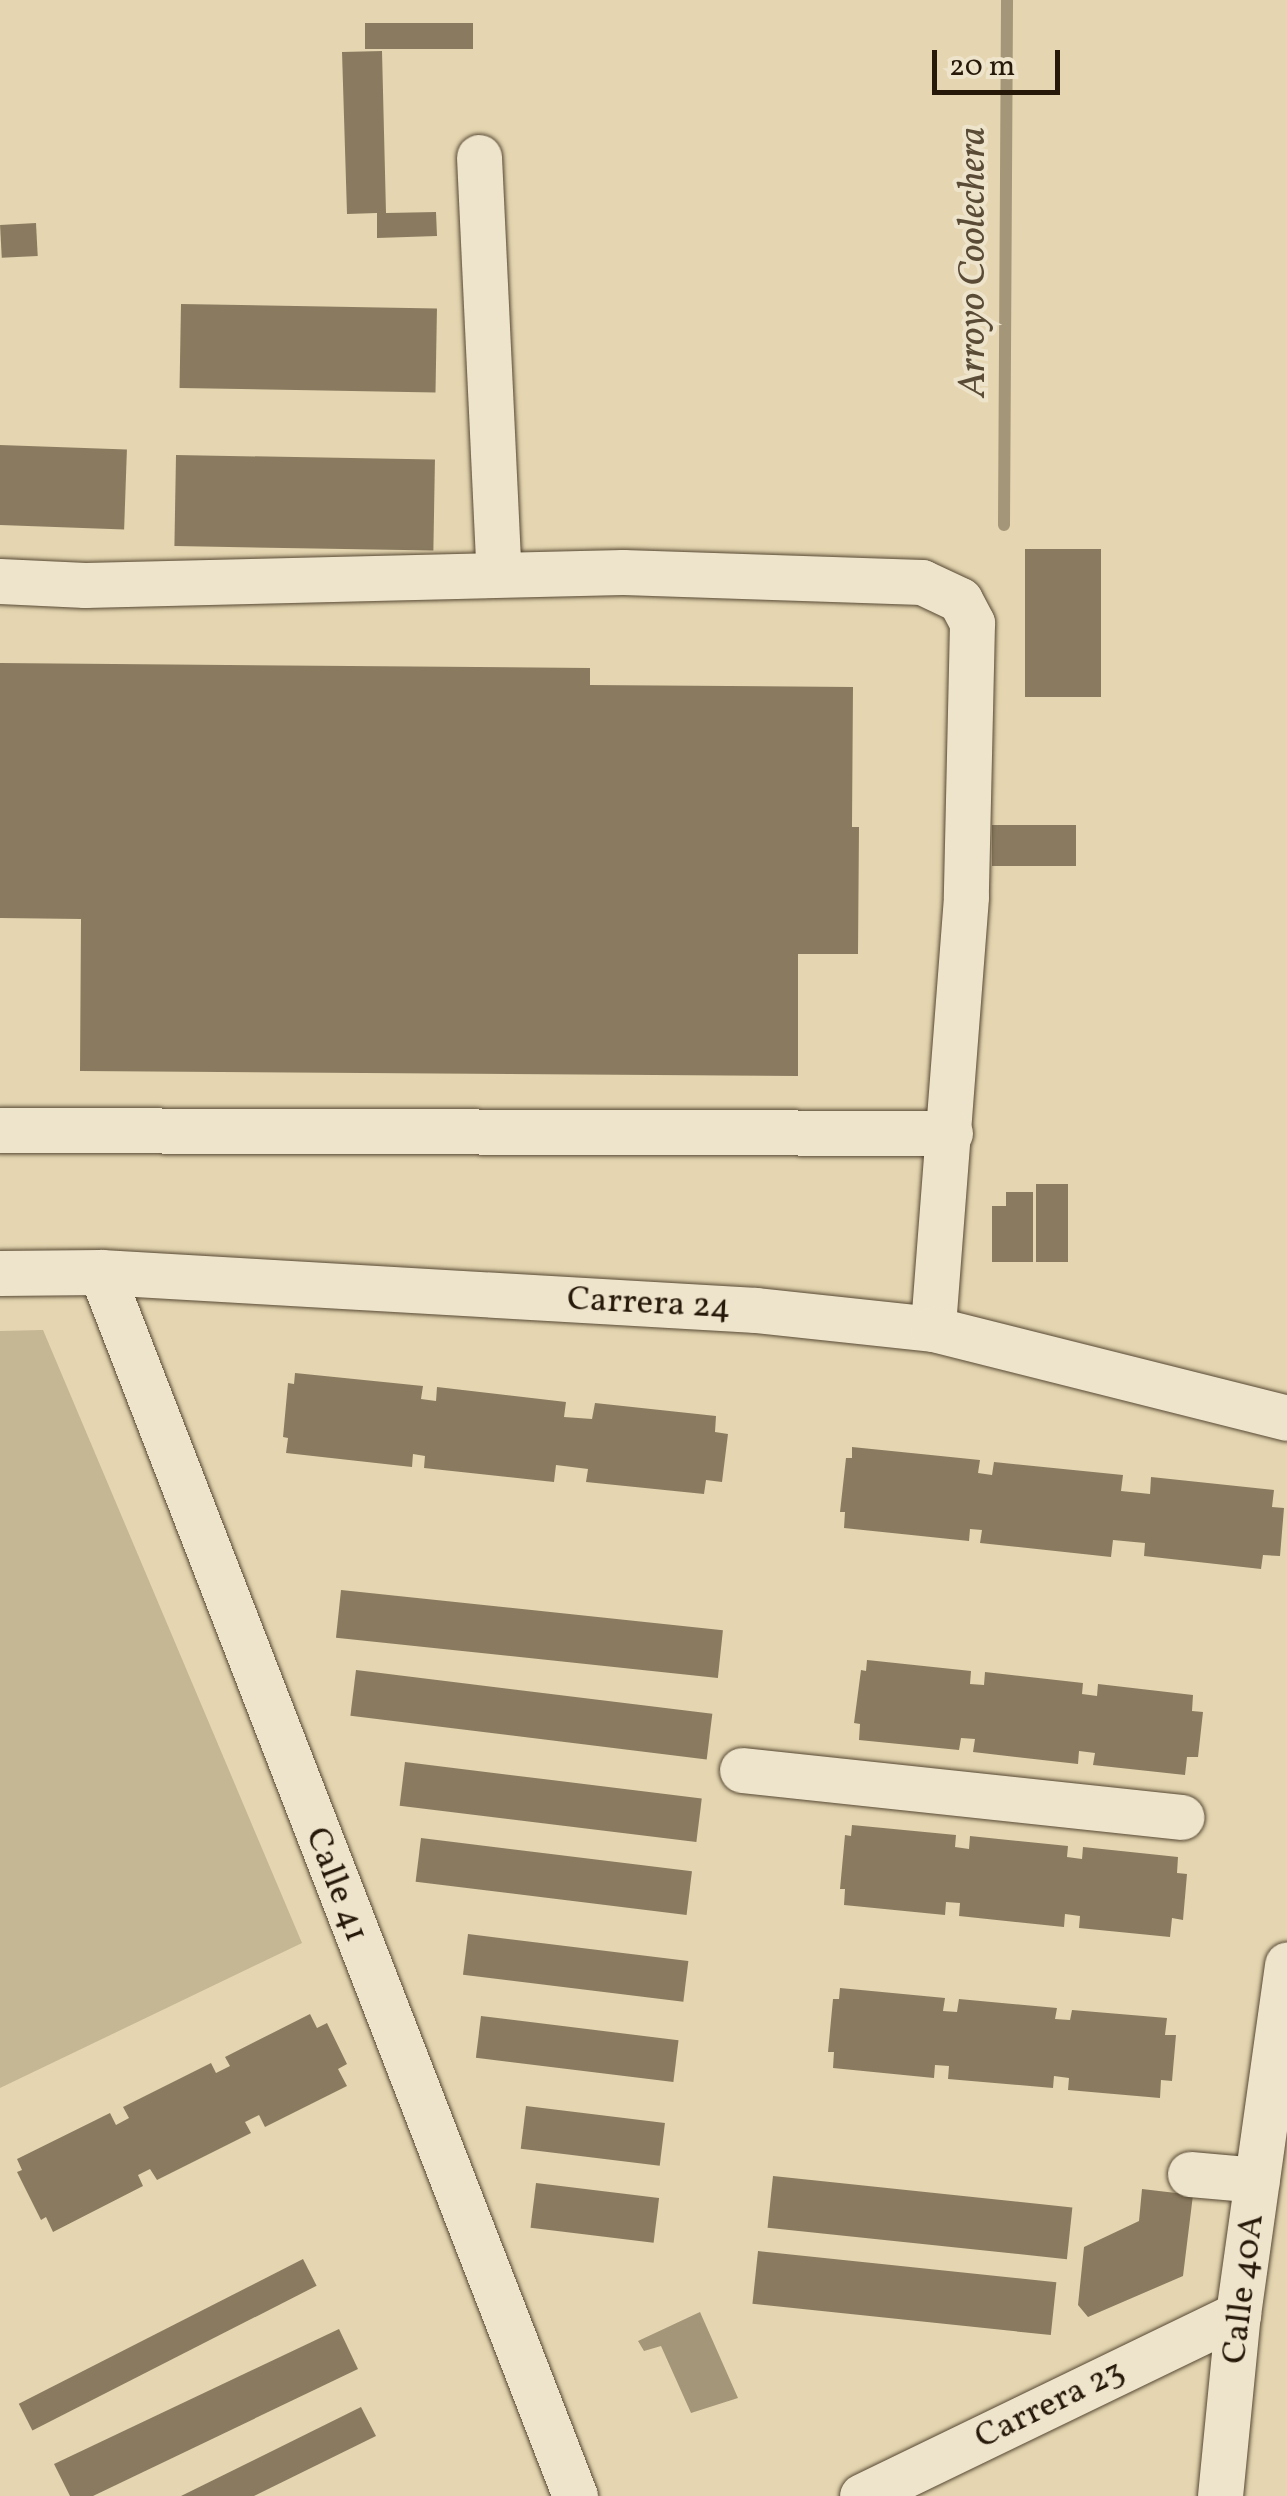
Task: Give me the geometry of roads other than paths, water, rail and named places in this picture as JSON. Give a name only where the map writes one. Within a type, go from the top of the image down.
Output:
[{"type":"street","points":[[479,157],[498,574]]},
{"type":"street","points":[[0,580],[85,585],[622,572],[922,582],[960,600],[972,623],[966,897],[933,1329]]},
{"type":"street","points":[[0,1130],[950,1133]]},
{"type":"street","name":"Carrera 24","points":[[0,1273],[101,1272],[756,1310],[933,1329],[1287,1418]]},
{"type":"street","name":"Calle 41","points":[[101,1272],[575,2496]]},
{"type":"street","points":[[742,1770],[1181,1817]]},
{"type":"street","name":"Calle 40A","points":[[1220,2496],[1238,2314],[1287,1964]]},
{"type":"street","points":[[1190,2174],[1257,2180]]},
{"type":"street","name":"Carrera 23","points":[[862,2496],[1238,2314]]},
{"type":"waterway","name":"Arroyo Coolechera","points":[[1004,525],[1007,0]]}]
